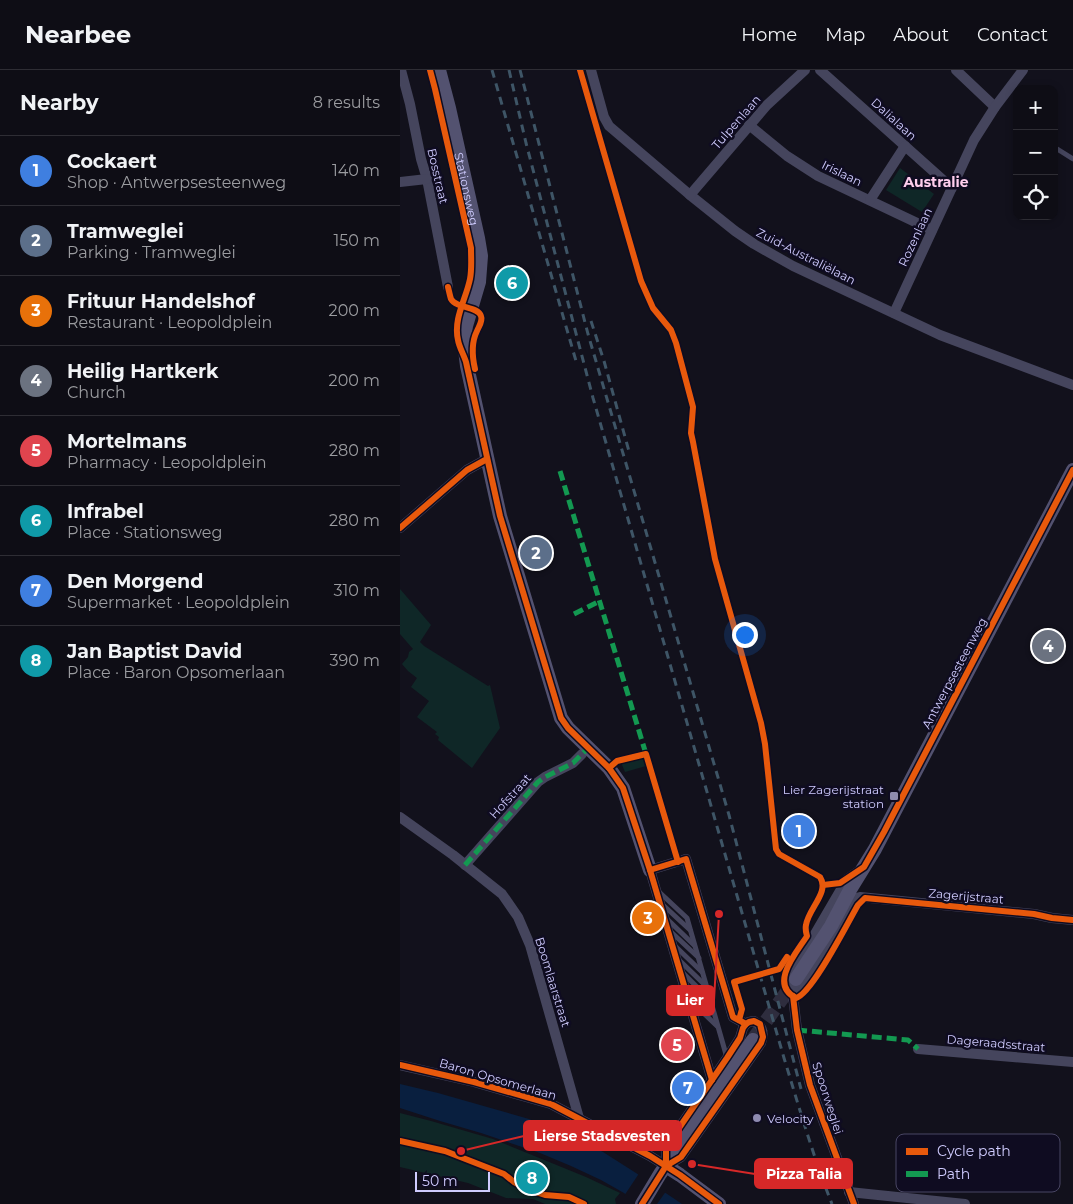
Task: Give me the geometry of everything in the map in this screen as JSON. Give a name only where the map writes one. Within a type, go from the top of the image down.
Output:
[{"type":"street","name":"Bosstraat","points":[[401,70],[427,179],[448,287]]},
{"type":"street","name":"Stationsweg","points":[[439,70],[481,256],[479,282],[466,326],[464,341],[466,362],[504,531],[561,718],[568,728],[609,768],[623,788],[650,870]]},
{"type":"street","name":"Zuid-Australiëlaan","points":[[591,70],[604,117],[609,126],[744,238],[772,255],[958,343],[1073,384]]},
{"type":"street","name":"Tulpenlaan","points":[[690,195],[766,105],[805,70]]},
{"type":"street","name":"Dalialaan","points":[[820,70],[952,188]]},
{"type":"street","points":[[956,70],[996,107]]},
{"type":"street","name":"Rozenlaan","points":[[894,313],[974,140],[1023,70]]},
{"type":"street","name":"Irislaan","points":[[749,125],[788,156],[818,176],[932,230]]},
{"type":"street","points":[[870,200],[906,146]]},
{"type":"street","points":[[400,182],[427,179]]},
{"type":"street","points":[[400,528],[467,470],[487,459]]},
{"type":"street","name":"Antwerpsesteenweg","points":[[864,867],[847,879],[812,939],[790,972],[788,982],[794,988],[831,926],[884,832],[1073,470]]},
{"type":"street","name":"Hofstraat","points":[[465,865],[538,782],[544,777],[573,763],[582,754]]},
{"type":"street","name":"Boomlaarstraat","points":[[400,817],[502,894],[518,917],[527,938],[542,988],[578,1118]]},
{"type":"street","points":[[712,1080],[650,870],[686,859],[732,1016],[746,1024]]},
{"type":"street","name":"Zagerijstraat","points":[[794,988],[798,990],[802,986],[825,954],[856,898],[860,897],[1034,914],[1073,920]]},
{"type":"street","name":"Spoorweglei","points":[[794,988],[797,1030],[810,1085],[854,1204]]},
{"type":"street","points":[[754,1021],[760,1024],[763,1037],[761,1043],[681,1157],[663,1170],[666,1148],[740,1038],[743,1028],[749,1022],[754,1021]]},
{"type":"street","points":[[642,1204],[752,1040]]},
{"type":"street","name":"Dageraadsstraat","points":[[918,1049],[1073,1062]]},
{"type":"street","name":"Baron Opsomerlaan","points":[[400,1065],[474,1082],[551,1104],[650,1156],[663,1170]]},
{"type":"street","points":[[663,1170],[680,1175],[719,1204]]},
{"type":"street","points":[[849,1192],[965,1204]]},
{"type":"lane","points":[[1058,150],[1073,159]]},
{"type":"lane","points":[[655,888],[687,918],[727,1058]]},
{"type":"lane","points":[[659,901],[691,932]]},
{"type":"lane","points":[[663,915],[695,945]]},
{"type":"lane","points":[[667,928],[699,959]]},
{"type":"lane","points":[[671,942],[703,972]]},
{"type":"lane","points":[[675,956],[707,986]]},
{"type":"lane","points":[[679,970],[711,1000]]},
{"type":"lane","points":[[683,983],[715,1014]]},
{"type":"lane","points":[[687,997],[719,1027]]},
{"type":"green space","points":[[900,168],[934,194],[922,212],[886,190]]},
{"type":"green space","points":[[400,589],[431,625],[420,642],[488,686],[490,685],[500,728],[472,768],[438,740],[439,737],[435,734],[437,732],[417,717],[429,701],[411,687],[417,678],[402,664],[413,649],[400,634]]},
{"type":"green space","points":[[644,757],[646,766],[625,772],[620,760]]},
{"type":"green space","points":[[400,1113],[493,1139],[586,1177],[620,1193],[615,1199],[616,1204],[545,1204],[533,1199],[506,1198],[468,1183],[400,1167]]},
{"type":"water","points":[[400,1084],[529,1119],[573,1137],[603,1152],[682,1204],[638,1204],[624,1193],[601,1180],[540,1153],[400,1108]]},
{"type":"pier","points":[[640,1172],[667,1190],[657,1204],[634,1204],[624,1196]]},
{"type":"tunnel","points":[[754,1038],[796,979]]},
{"type":"railway","points":[[492,70],[576,361]]},
{"type":"railway","points":[[509,70],[526,143],[593,398],[784,1058],[812,1150],[832,1204]]},
{"type":"railway","points":[[520,70],[588,334],[729,815],[801,1089]]},
{"type":"railway","points":[[591,321],[630,455]]},
{"type":"marked path","points":[[560,471],[646,754]]},
{"type":"marked path","points":[[574,614],[600,601]]},
{"type":"marked path","points":[[465,865],[538,782],[573,763],[588,748]]},
{"type":"marked path","points":[[797,1030],[908,1040],[918,1049]]},
{"type":"cycle path","points":[[430,70],[471,248],[471,275],[457,324],[458,340],[466,362],[500,516],[561,718],[568,728],[609,768],[623,788],[650,870],[712,1080]]},
{"type":"cycle path","points":[[580,70],[641,281],[653,308],[671,330],[693,407],[691,433],[715,559],[761,723],[765,744],[776,849],[779,854],[820,877],[822,883],[820,895],[808,919],[807,936],[787,968],[784,985],[788,992],[796,998],[803,994],[820,971],[858,905],[865,898],[1034,914],[1073,920]]},
{"type":"cycle path","points":[[448,287],[451,299],[454,302],[476,311],[481,316],[481,322],[473,345],[475,369]]},
{"type":"cycle path","points":[[400,528],[467,470],[487,459]]},
{"type":"cycle path","points":[[823,885],[840,883],[864,867],[1073,470]]},
{"type":"cycle path","points":[[609,768],[617,761],[646,754],[678,862]]},
{"type":"cycle path","points":[[650,870],[686,859],[733,1017],[746,1024]]},
{"type":"cycle path","points":[[739,1020],[742,1009],[734,982],[779,969],[787,957]]},
{"type":"cycle path","points":[[793,996],[797,1030],[810,1085],[854,1204]]},
{"type":"cycle path","points":[[642,1204],[666,1166],[681,1157],[761,1043],[763,1037],[760,1024],[754,1021],[749,1022],[743,1028],[740,1038],[666,1147],[666,1166]]},
{"type":"cycle path","points":[[400,1065],[474,1082],[551,1104],[650,1156],[680,1175],[719,1204]]},
{"type":"cycle path","points":[[400,1141],[445,1151],[504,1174],[529,1190],[545,1195],[569,1197],[584,1204]]},
{"type":"place","name":"Infrabel","points":[[512,283]]},
{"type":"place","name":"Tramweglei","points":[[536,553]]},
{"type":"place","name":"Heilig Hartkerk","points":[[1048,646]]},
{"type":"place","name":"Lier Zagerijstraat station","points":[[894,796]]},
{"type":"place","name":"Cockaert","points":[[799,831]]},
{"type":"place","name":"Lier","points":[[719,914]]},
{"type":"place","name":"Frituur Handelshof","points":[[648,918]]},
{"type":"place","name":"Mortelmans","points":[[677,1045]]},
{"type":"place","name":"Den Morgend","points":[[688,1088]]},
{"type":"place","name":"Velocity","points":[[757,1118]]},
{"type":"place","name":"Lierse Stadsvesten","points":[[461,1151]]},
{"type":"place","name":"Pizza Talia","points":[[692,1164]]},
{"type":"place","name":"Jan Baptist David","points":[[532,1178]]},
{"type":"district","name":"Australie","points":[[936,182]]}]
